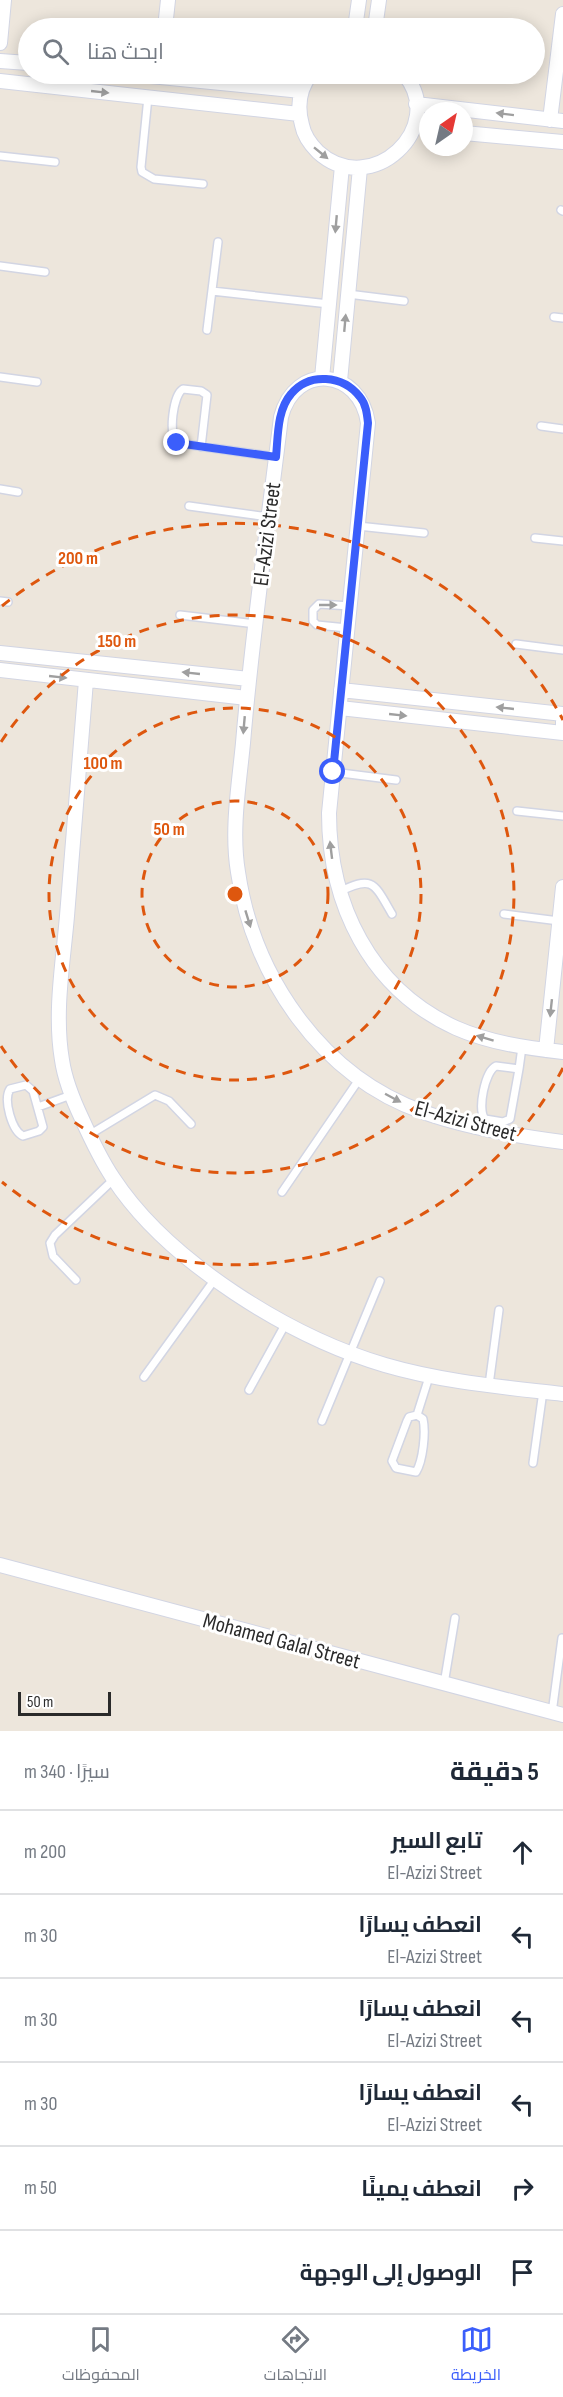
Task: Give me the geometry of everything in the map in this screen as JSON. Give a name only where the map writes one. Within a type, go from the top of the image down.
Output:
[{"type":"street","points":[[0,43],[4,0]]},
{"type":"street","points":[[166,18],[168,0]]},
{"type":"street","points":[[356,18],[359,0]]},
{"type":"street","points":[[376,18],[379,0]]},
{"type":"street","points":[[416,104],[556,120],[563,14]]},
{"type":"street","points":[[0,61],[18,62]]},
{"type":"street","points":[[0,81],[18,83]]},
{"type":"street","points":[[28,84],[299,114]]},
{"type":"street","points":[[239,84],[301,91]]},
{"type":"street","points":[[305,84],[301,91],[299,114],[303,131],[312,146],[326,158],[342,166],[360,168],[374,166],[399,152],[414,128],[416,104],[410,84]]},
{"type":"street","points":[[414,128],[419,128]]},
{"type":"street","points":[[473,134],[563,142]]},
{"type":"street","points":[[342,166],[322,378],[340,381],[351,388],[361,398],[368,423],[333,772],[329,839],[339,892],[348,916],[370,955],[392,982],[412,1000],[456,1028],[522,1047],[563,1052]]},
{"type":"street","points":[[340,381],[360,168]]},
{"type":"street","name":"El-Azizi Street","points":[[322,378],[299,386],[290,394],[284,405],[276,457],[249,679],[235,833],[237,869],[243,904],[268,971],[286,1002],[307,1030],[360,1078],[390,1097],[422,1112],[491,1130],[563,1142]]},
{"type":"street","points":[[0,652],[249,679]]},
{"type":"street","points":[[0,670],[247,698]]},
{"type":"street","points":[[86,680],[59,1005],[62,1060],[71,1095],[89,1135],[114,1179],[171,1244],[215,1279],[286,1323],[351,1354],[429,1377],[563,1394]]},
{"type":"street","points":[[342,690],[563,714],[563,726]]},
{"type":"street","points":[[340,708],[563,733]]},
{"type":"street","points":[[546,1050],[563,887]]},
{"type":"street","name":"Mohamed Galal Street","points":[[0,1565],[557,1714]]},
{"type":"lane","points":[[148,97],[142,172],[154,179],[203,184]]},
{"type":"lane","points":[[0,156],[56,162]]},
{"type":"lane","points":[[207,330],[218,242]]},
{"type":"lane","points":[[0,266],[45,272]]},
{"type":"lane","points":[[212,291],[329,304]]},
{"type":"lane","points":[[348,294],[404,300]]},
{"type":"lane","points":[[554,317],[563,318]]},
{"type":"lane","points":[[0,377],[37,382]]},
{"type":"lane","points":[[201,447],[207,395],[201,391],[183,389],[176,396],[172,438],[177,443],[201,447],[276,457]]},
{"type":"lane","points":[[541,426],[563,429]]},
{"type":"lane","points":[[0,489],[18,492]]},
{"type":"lane","points":[[189,506],[268,518]]},
{"type":"lane","points":[[358,526],[424,533]]},
{"type":"lane","points":[[535,538],[563,541]]},
{"type":"lane","points":[[347,628],[317,625],[313,621],[313,610],[319,604],[350,606]]},
{"type":"lane","points":[[180,615],[256,624]]},
{"type":"lane","points":[[516,644],[563,650]]},
{"type":"lane","points":[[333,772],[396,780]]},
{"type":"lane","points":[[517,811],[563,816]]},
{"type":"lane","points":[[339,892],[356,883],[370,883],[376,886],[392,914]]},
{"type":"lane","points":[[504,914],[560,921]]},
{"type":"lane","points":[[519,1069],[496,1066],[490,1069],[480,1110],[485,1119],[503,1122],[510,1119],[519,1069],[522,1047]]},
{"type":"lane","points":[[282,1192],[360,1078]]},
{"type":"lane","points":[[29,1086],[38,1107],[43,1124],[41,1129],[20,1135],[15,1131],[6,1098],[8,1092],[29,1086]]},
{"type":"lane","points":[[38,1107],[71,1095]]},
{"type":"lane","points":[[89,1135],[155,1095],[169,1101],[190,1124]]},
{"type":"lane","points":[[76,1280],[53,1256],[50,1243],[55,1235],[114,1179]]},
{"type":"lane","points":[[144,1377],[215,1279]]},
{"type":"lane","points":[[322,1420],[380,1281]]},
{"type":"lane","points":[[489,1385],[499,1310]]},
{"type":"lane","points":[[249,1390],[286,1323]]},
{"type":"lane","points":[[417,1416],[429,1377]]},
{"type":"lane","points":[[533,1463],[543,1391]]},
{"type":"lane","points":[[417,1416],[423,1419],[424,1426],[419,1465],[416,1472],[412,1472],[396,1468],[392,1461],[407,1421],[417,1416]]},
{"type":"lane","points":[[444,1684],[455,1618]]},
{"type":"lane","points":[[557,1714],[562,1638]]},
{"type":"route","points":[[177,443],[276,457],[284,405],[290,394],[299,386],[322,378],[331,379],[340,381],[361,398],[368,423],[333,772]]}]
